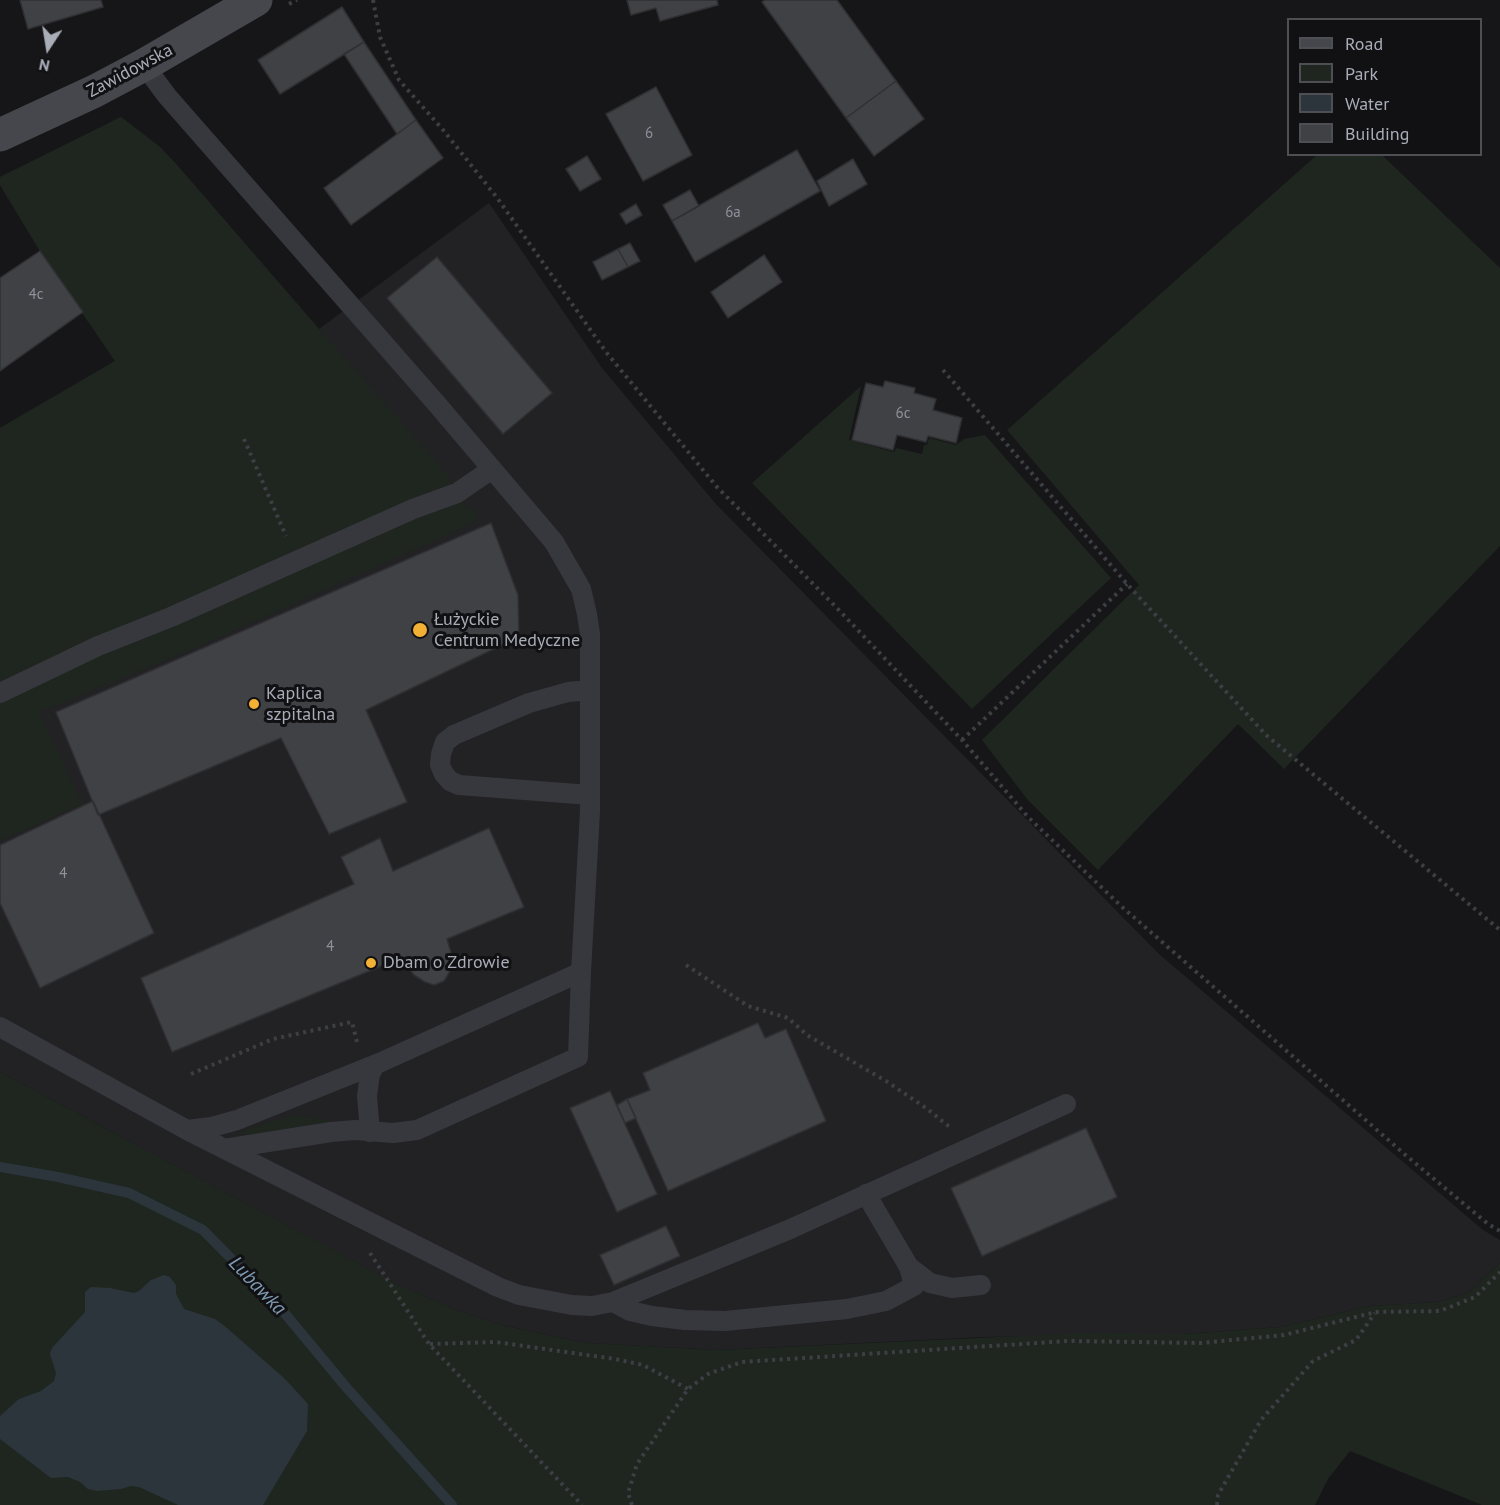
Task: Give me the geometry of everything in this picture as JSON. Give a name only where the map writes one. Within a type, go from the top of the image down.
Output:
[{"type":"main road","name":"Zawidowska","points":[[0,135],[95,91],[256,0]]},
{"type":"lane","points":[[144,65],[167,96],[554,542],[581,589],[590,634],[590,795],[578,1057],[429,1125],[406,1132],[331,1132],[224,1149]]},
{"type":"lane","points":[[0,693],[98,646],[171,617],[413,509],[457,493],[492,469]]},
{"type":"lane","points":[[590,690],[551,696],[529,703],[454,735],[445,742],[441,754],[444,774],[450,781],[459,785],[590,795]]},
{"type":"lane","points":[[187,1130],[212,1127],[237,1120],[369,1067],[581,972]]},
{"type":"lane","points":[[0,1027],[187,1130],[498,1287],[519,1294],[572,1305],[592,1306],[613,1302],[788,1230],[1066,1104]]},
{"type":"lane","points":[[369,1067],[367,1096],[370,1132]]},
{"type":"lane","points":[[613,1302],[630,1311],[685,1320],[725,1321],[847,1309],[886,1301],[914,1286],[909,1267],[866,1194]]},
{"type":"lane","points":[[909,1267],[930,1283],[952,1287],[981,1285]]},
{"type":"path","points":[[373,0],[380,37],[399,80],[444,131],[498,200],[606,352],[717,487],[836,607],[962,740],[1028,817],[1120,906],[1400,1150],[1488,1224],[1500,1231]]},
{"type":"path","points":[[943,370],[1127,584],[1266,735],[1500,930]]},
{"type":"path","points":[[244,439],[297,562]]},
{"type":"path","points":[[962,740],[1127,584]]},
{"type":"path","points":[[686,965],[748,1006],[788,1018],[807,1035],[886,1081],[926,1108],[971,1147]]},
{"type":"path","points":[[191,1074],[273,1039],[352,1022],[369,1067]]},
{"type":"path","points":[[369,1252],[429,1344],[582,1505]]},
{"type":"path","points":[[632,1505],[628,1493],[637,1464],[688,1389],[708,1374],[741,1362],[1068,1341],[1201,1343],[1284,1335],[1376,1312],[1440,1311],[1475,1297],[1500,1272]]},
{"type":"path","points":[[1216,1505],[1218,1495],[1261,1420],[1313,1361],[1356,1340],[1376,1312]]},
{"type":"path","points":[[429,1344],[496,1342],[615,1359],[643,1365],[688,1389]]},
{"type":"shaded area","name":"Łużyckie Centrum Medyczne","points":[[121,117],[160,147],[177,165],[319,329],[489,203],[602,368],[715,503],[1159,954],[1483,1230],[1500,1240],[1500,1263],[1468,1293],[1438,1302],[1370,1306],[1281,1327],[1183,1334],[984,1337],[718,1350],[587,1343],[501,1325],[456,1310],[398,1285],[0,1072],[0,428],[115,361],[40,251],[0,185],[0,177]]},
{"type":"green space","points":[[121,117],[160,147],[177,165],[443,469],[463,503],[479,515],[469,525],[188,651],[39,712],[82,804],[0,841],[0,428],[115,361],[40,251],[0,185],[0,177]]},
{"type":"green space","points":[[1316,156],[1383,156],[1500,268],[1500,546],[1284,769],[1238,724],[1098,870],[1027,799],[982,740],[1139,585],[1007,430]]},
{"type":"green space","points":[[861,386],[849,440],[894,452],[896,448],[922,454],[929,438],[956,445],[964,439],[985,435],[1111,578],[972,709],[752,483]]},
{"type":"green space","points":[[0,1072],[399,1285],[456,1310],[501,1325],[587,1343],[718,1350],[1084,1333],[1183,1334],[1281,1327],[1370,1306],[1438,1302],[1468,1293],[1500,1263],[1500,1505],[1482,1505],[1350,1451],[1328,1479],[1315,1505],[0,1505]]},
{"type":"green space","points":[[299,1115],[331,1121],[263,1135],[235,1134],[275,1120]]},
{"type":"water","points":[[164,1275],[170,1277],[176,1285],[176,1294],[184,1309],[215,1319],[227,1328],[285,1379],[308,1404],[307,1431],[263,1505],[178,1505],[139,1487],[97,1491],[88,1489],[80,1482],[68,1477],[51,1478],[0,1439],[0,1416],[19,1399],[41,1391],[54,1381],[56,1373],[50,1354],[52,1348],[85,1312],[85,1292],[91,1287],[134,1293],[151,1280]]},
{"type":"building","points":[[20,0],[101,0],[103,7],[28,29]]},
{"type":"building","points":[[627,0],[717,0],[718,5],[660,21],[656,8],[631,15]]},
{"type":"building","points":[[765,0],[837,0],[896,81],[846,118],[762,2]]},
{"type":"building","points":[[342,7],[364,42],[280,94],[258,60]]},
{"type":"building","points":[[364,42],[416,120],[397,134],[344,54]]},
{"type":"building","points":[[896,81],[924,119],[874,156],[846,118]]},
{"type":"building","points":[[656,87],[692,155],[643,181],[606,114]]},
{"type":"building","points":[[416,120],[443,158],[351,225],[324,188]]},
{"type":"building","points":[[797,150],[820,191],[695,262],[672,221]]},
{"type":"building","points":[[587,156],[601,179],[580,191],[566,169]]},
{"type":"building","points":[[853,159],[867,184],[829,206],[817,181]]},
{"type":"building","points":[[690,190],[699,206],[672,221],[663,205]]},
{"type":"building","points":[[636,204],[642,215],[626,224],[620,214]]},
{"type":"building","points":[[630,243],[640,261],[628,267],[618,249]]},
{"type":"building","points":[[618,249],[628,267],[602,280],[593,262]]},
{"type":"building","points":[[40,251],[83,312],[0,371],[0,278]]},
{"type":"building","points":[[764,255],[782,282],[728,318],[711,292]]},
{"type":"building","points":[[437,257],[552,393],[503,434],[387,298]]},
{"type":"building","points":[[885,381],[915,388],[914,393],[936,399],[933,410],[962,418],[956,443],[928,436],[926,442],[897,435],[893,450],[852,440],[866,383],[883,387]]},
{"type":"building","points":[[491,523],[518,595],[519,637],[366,710],[407,802],[329,834],[281,738],[98,815],[56,712]]},
{"type":"building","points":[[93,801],[154,933],[40,988],[0,903],[0,845]]},
{"type":"building","points":[[489,828],[524,907],[447,939],[452,956],[450,971],[444,981],[434,985],[425,982],[414,975],[401,958],[172,1052],[141,978],[354,884],[341,857],[380,838],[393,871]]},
{"type":"building","points":[[758,1023],[765,1038],[786,1029],[826,1121],[668,1191],[627,1099],[650,1090],[643,1073]]},
{"type":"building","points":[[610,1091],[657,1194],[617,1212],[570,1108]]},
{"type":"building","points":[[627,1099],[636,1118],[625,1123],[617,1105]]},
{"type":"building","points":[[1086,1128],[1117,1197],[982,1256],[951,1188]]},
{"type":"building","points":[[666,1226],[680,1256],[614,1285],[600,1255]]},
{"type":"waterway","name":"Lubawka","points":[[0,1167],[129,1193],[203,1230],[282,1310],[346,1387],[452,1505]]},
{"type":"place","name":"Łużyckie Centrum Medyczne","points":[[420,630]]},
{"type":"place","name":"Kaplica szpitalna","points":[[254,704]]},
{"type":"place","name":"Dbam o Zdrowie","points":[[371,963]]}]
